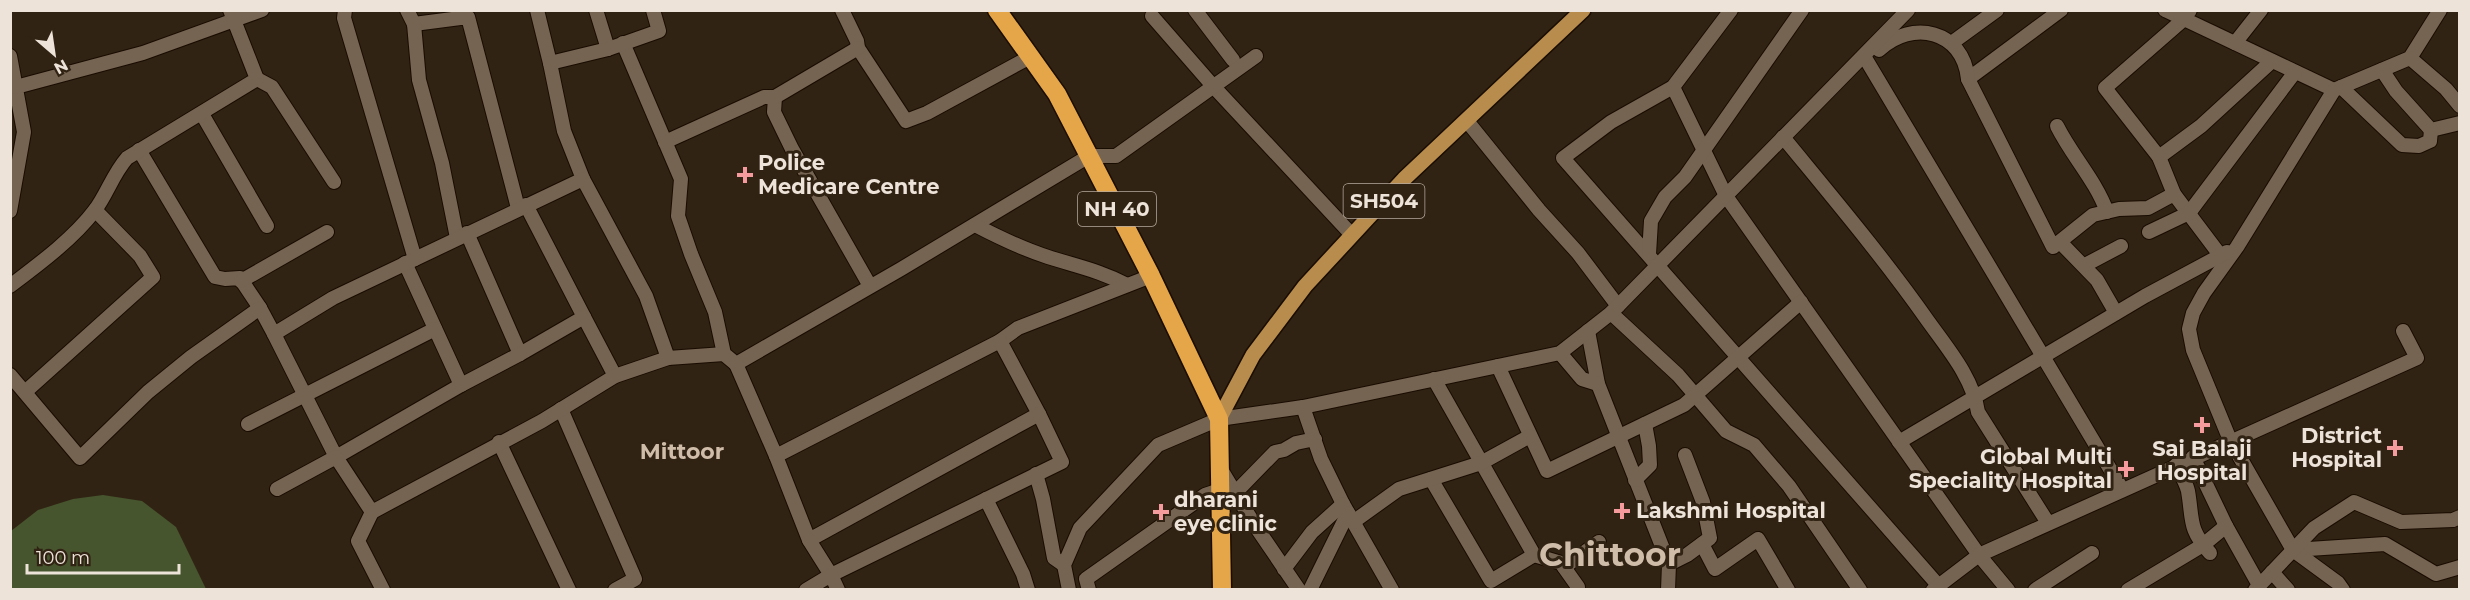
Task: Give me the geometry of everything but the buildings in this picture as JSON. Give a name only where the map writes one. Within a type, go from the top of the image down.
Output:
[{"type":"highway","name":"NH 40","points":[[997,10],[1057,94],[1151,276],[1219,419]]},
{"type":"highway","points":[[1219,419],[1220,468],[1228,492],[1222,590]]},
{"type":"main road","name":"SH504","points":[[1219,419],[1253,355],[1305,286],[1404,179],[1583,10]]},
{"type":"street","points":[[16,87],[143,53],[232,16],[262,10]]},
{"type":"street","points":[[345,10],[344,18],[410,261],[435,329],[461,385]]},
{"type":"street","points":[[406,10],[414,24],[419,80],[462,236],[520,354]]},
{"type":"street","points":[[537,10],[564,131],[584,179],[646,296],[669,358]]},
{"type":"street","points":[[596,10],[608,48]]},
{"type":"street","points":[[550,63],[608,48],[659,31],[653,10]]},
{"type":"street","points":[[842,10],[858,48],[906,122],[1030,57]]},
{"type":"street","points":[[1195,10],[1233,60]]},
{"type":"street","points":[[1731,10],[1673,87],[1611,122],[1563,158],[1659,265],[1936,587],[1979,555],[2230,440],[2417,358],[2403,331]]},
{"type":"street","points":[[1649,254],[1651,220],[1665,197],[1685,177],[1802,10]]},
{"type":"street","points":[[1315,440],[1296,443],[1275,452],[1228,492],[1205,495],[1088,584],[1070,590],[1065,566],[1080,528],[1158,445],[1219,419],[1303,406],[1560,353],[1614,309],[1659,265],[1783,137],[1865,58],[1908,10]]},
{"type":"street","points":[[1953,42],[1997,10]]},
{"type":"street","points":[[1968,79],[2061,10]]},
{"type":"street","points":[[2165,10],[2187,15],[2272,61],[2338,88],[2402,145],[2419,146],[2430,141],[2430,130],[2396,92],[2382,70]]},
{"type":"street","points":[[2235,43],[2261,10]]},
{"type":"street","points":[[2343,590],[2338,583],[2293,550],[2230,440],[2193,350],[2189,329],[2193,314],[2204,293],[2338,88],[2410,58],[2440,10]]},
{"type":"street","points":[[1150,12],[1213,86],[1352,235]]},
{"type":"street","points":[[414,24],[467,14],[522,207],[615,376]]},
{"type":"street","points":[[2187,15],[2105,88],[2159,157],[2174,194],[2220,255]]},
{"type":"street","points":[[232,16],[257,80],[272,87],[334,183]]},
{"type":"street","points":[[1865,58],[1887,42],[1911,34],[1940,35],[1953,42],[1966,65],[1968,79],[2053,247],[2093,215],[2148,208],[2174,194]]},
{"type":"street","points":[[623,43],[681,179],[678,216],[715,312],[724,354],[736,364],[776,456],[808,540],[838,590]]},
{"type":"street","points":[[665,142],[764,97],[775,96],[858,48]]},
{"type":"street","points":[[10,56],[24,132],[10,211]]},
{"type":"street","points":[[736,364],[1089,156],[1116,156],[1256,56]]},
{"type":"street","points":[[1865,58],[2122,489]]},
{"type":"street","points":[[2410,58],[2446,90],[2460,106]]},
{"type":"street","points":[[2159,157],[2201,126],[2272,61]]},
{"type":"street","points":[[2149,232],[2189,213],[2295,72]]},
{"type":"street","points":[[10,286],[74,232],[95,210],[118,170],[139,150],[257,80]]},
{"type":"street","points":[[1673,87],[1726,196],[1979,555],[2008,590]]},
{"type":"street","points":[[775,96],[774,112],[792,149],[870,286]]},
{"type":"street","points":[[202,114],[267,226]]},
{"type":"street","points":[[1467,121],[1539,210],[1578,252],[1614,309],[1678,375],[1726,431],[1754,445],[1789,486],[1860,590]]},
{"type":"street","points":[[2430,130],[2460,123]]},
{"type":"street","points":[[2057,126],[2066,145],[2102,196],[2108,212]]},
{"type":"street","points":[[1783,137],[1886,262],[1957,362],[1976,396],[1978,412],[2048,523]]},
{"type":"street","points":[[139,150],[215,277],[240,278],[260,308],[336,458],[372,512]]},
{"type":"street","points":[[274,334],[333,298],[584,179]]},
{"type":"street","points":[[25,392],[153,277],[140,256],[95,210]]},
{"type":"street","points":[[975,225],[1018,246],[1047,257],[1105,273],[1127,285]]},
{"type":"street","points":[[242,281],[327,232]]},
{"type":"street","points":[[2060,242],[2097,280],[2116,313]]},
{"type":"street","points":[[2085,266],[2121,246]]},
{"type":"street","points":[[1899,442],[2116,313],[2236,247]]},
{"type":"street","points":[[776,456],[1000,341],[1018,327],[1151,276]]},
{"type":"street","points":[[1498,366],[1547,471],[1684,405],[1801,302]]},
{"type":"street","points":[[10,375],[81,458],[148,392],[191,357],[260,308]]},
{"type":"street","points":[[277,489],[584,317]]},
{"type":"street","points":[[248,424],[435,329]]},
{"type":"street","points":[[1588,331],[1598,384],[1670,564],[1665,588]]},
{"type":"street","points":[[806,590],[831,575],[1062,462],[1000,341]]},
{"type":"street","points":[[1560,353],[1582,379],[1598,384]]},
{"type":"street","points":[[383,590],[357,542],[372,512],[561,409],[615,376],[669,358],[724,354]]},
{"type":"street","points":[[1434,380],[1533,555],[1561,563],[1577,589]]},
{"type":"street","points":[[1303,406],[1321,459],[1348,513],[1392,590]]},
{"type":"street","points":[[561,409],[635,579],[615,590]]},
{"type":"street","points":[[808,540],[1039,414]]},
{"type":"street","points":[[1635,480],[1650,465],[1645,424]]},
{"type":"street","points":[[1284,569],[1312,532],[1399,489],[1481,463],[1530,435]]},
{"type":"street","points":[[499,442],[570,590]]},
{"type":"street","points":[[1670,564],[1710,538],[1703,502],[1686,455]]},
{"type":"street","points":[[2193,457],[2257,587],[2314,528],[2354,502],[2401,522],[2453,520],[2460,517]]},
{"type":"street","points":[[2176,465],[2188,489],[2189,511],[2196,537],[2206,549]]},
{"type":"street","points":[[1036,474],[1054,558],[1065,566]]},
{"type":"street","points":[[1431,479],[1491,581],[1533,555]]},
{"type":"street","points":[[1228,492],[1299,590]]},
{"type":"street","points":[[986,499],[1023,574],[1028,590]]},
{"type":"street","points":[[1310,590],[1348,513]]},
{"type":"street","points":[[2128,590],[2206,549],[2226,526]]},
{"type":"street","points":[[1702,544],[1715,569],[1758,539],[1788,590]]},
{"type":"street","points":[[1564,567],[1599,542]]},
{"type":"street","points":[[2293,550],[2385,544],[2436,574],[2458,570]]},
{"type":"street","points":[[2034,590],[2092,553]]},
{"type":"street","points":[[2272,572],[2288,590]]},
{"type":"green space","points":[[103,495],[142,501],[176,527],[206,589],[11,589],[11,531],[38,510],[73,499]]},
{"type":"place","name":"Police Medicare Centre","points":[[745,175]]},
{"type":"place","name":"Sai Balaji Hospital","points":[[2202,425]]},
{"type":"place","name":"District Hospital","points":[[2395,448]]},
{"type":"place","name":"Global Multi Speciality Hospital","points":[[2126,469]]},
{"type":"place","name":"Lakshmi Hospital","points":[[1622,511]]},
{"type":"place","name":"dharani eye clinic","points":[[1161,512]]},
{"type":"district","name":"Mittoor","points":[[682,451]]},
{"type":"district","name":"Chittoor","points":[[1610,554]]}]
